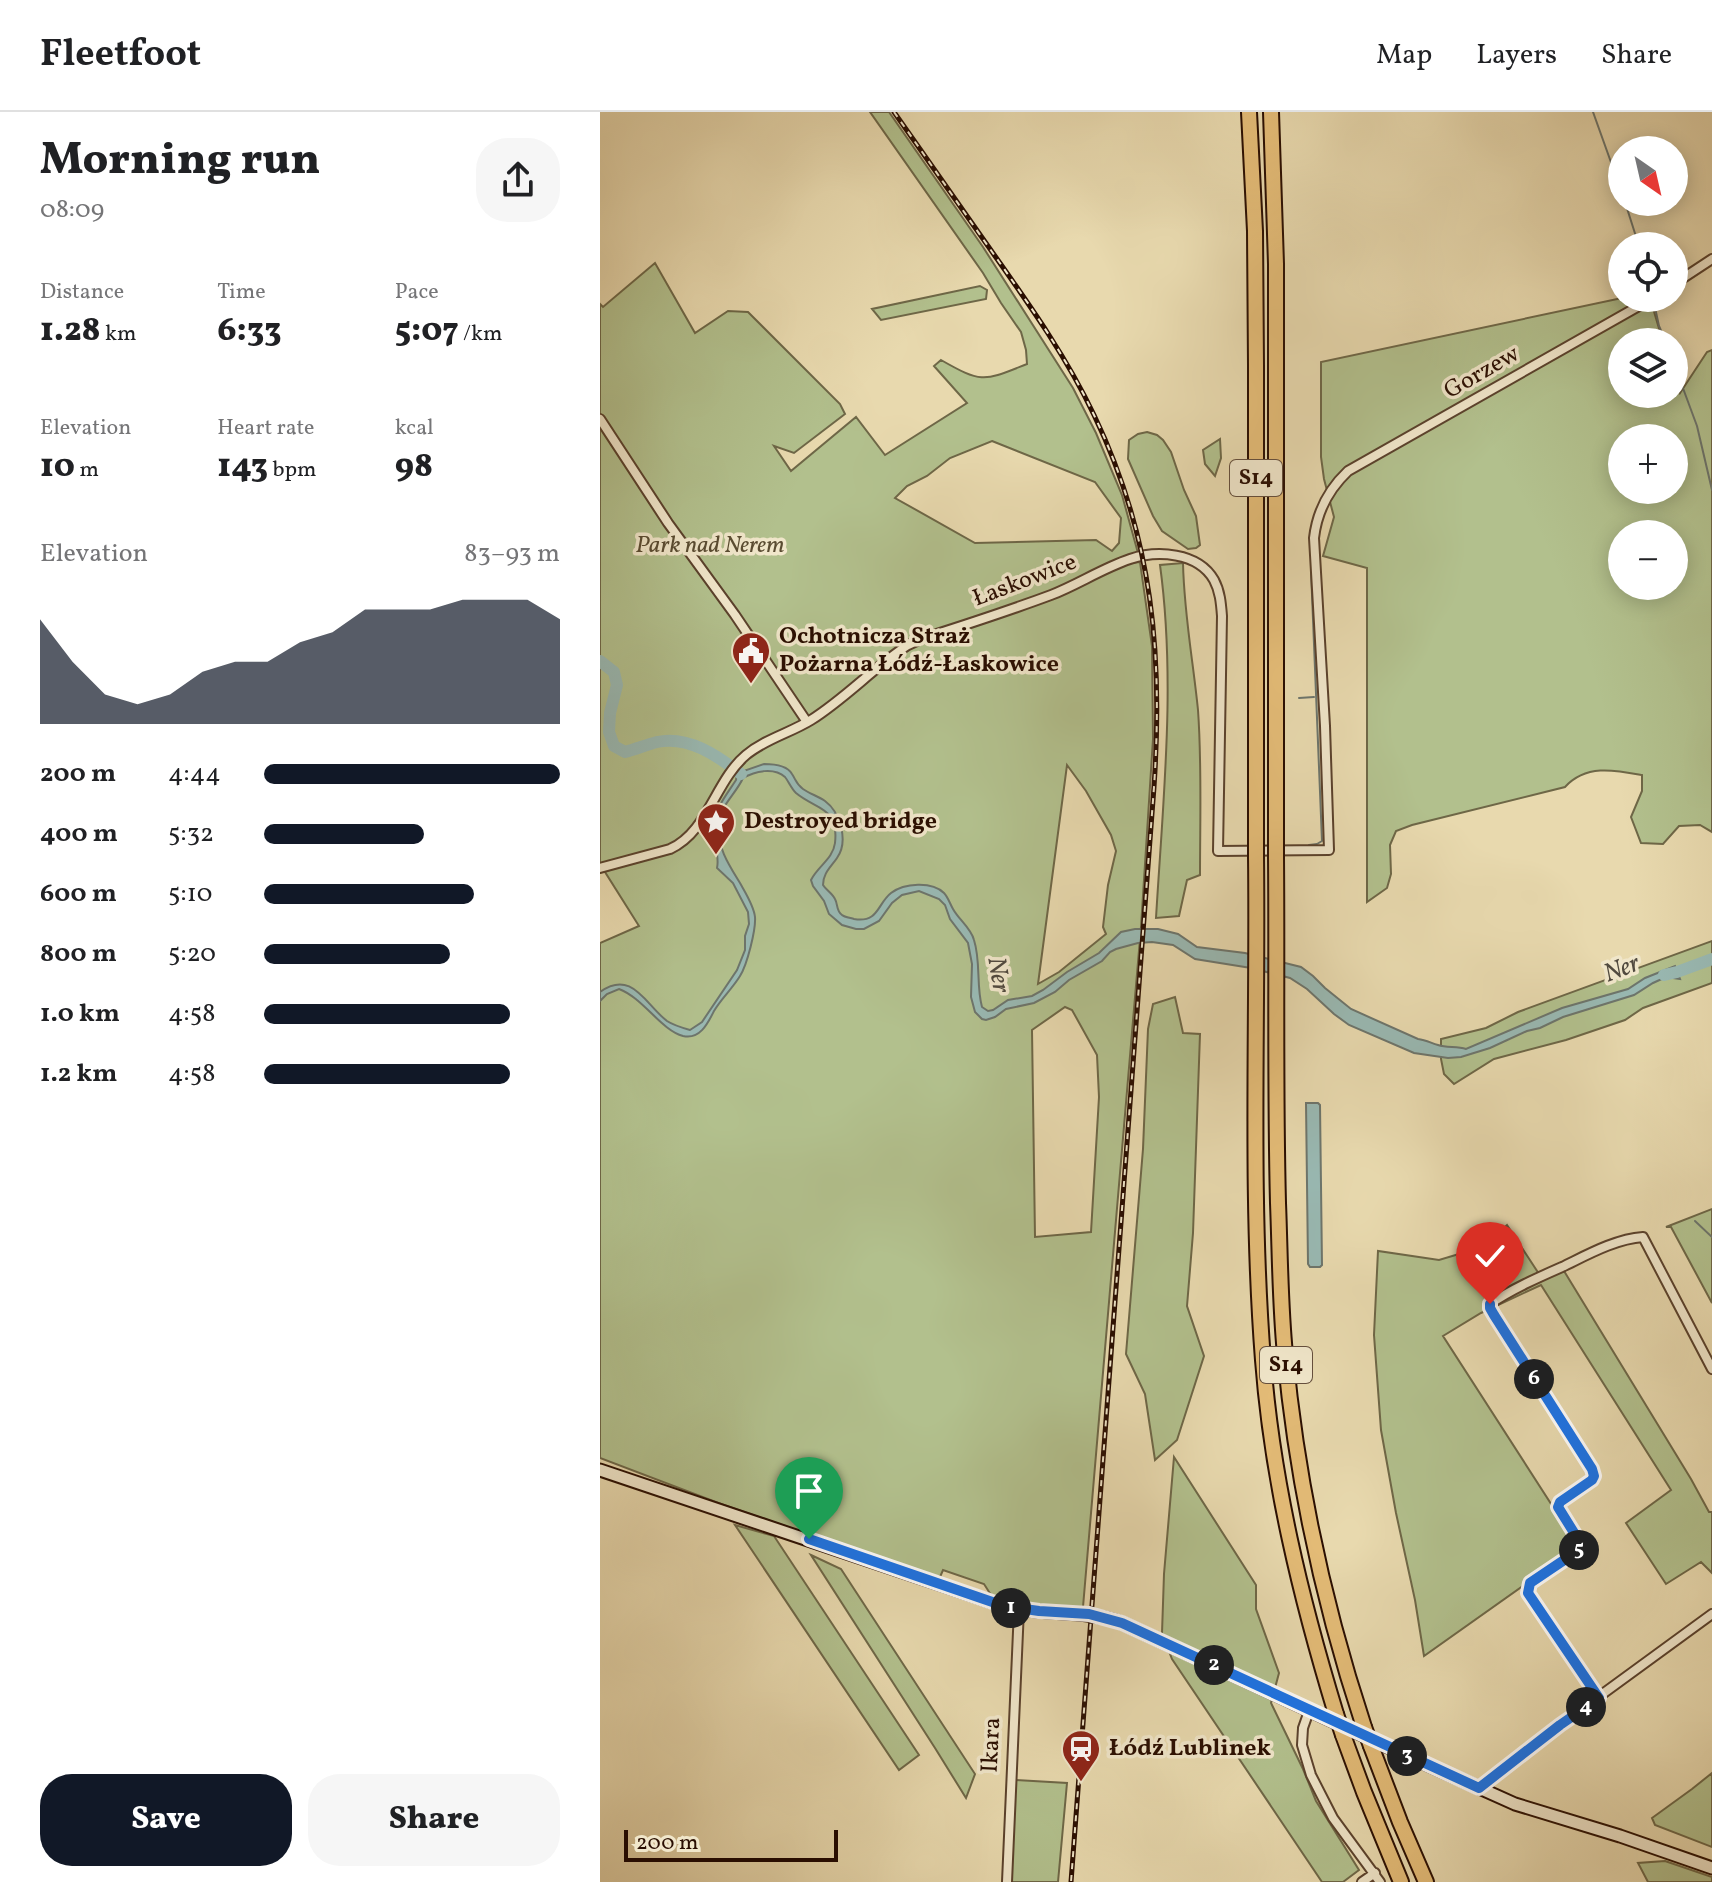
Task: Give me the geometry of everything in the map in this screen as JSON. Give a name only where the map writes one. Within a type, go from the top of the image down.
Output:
[{"type":"highway","name":"S14","points":[[1249,112],[1256,320],[1257,1258],[1263,1361],[1270,1428],[1306,1610],[1343,1735],[1401,1882]]},
{"type":"highway","name":"S14","points":[[1271,112],[1276,264],[1276,1119],[1285,1353],[1295,1442],[1312,1540],[1337,1639],[1364,1727],[1426,1882]]},
{"type":"street","points":[[1688,275],[1712,259]]},
{"type":"street","name":"Gorzew","points":[[1207,572],[1220,595],[1222,616],[1218,851],[1329,850],[1314,538],[1319,513],[1333,487],[1348,471],[1628,312]]},
{"type":"street","points":[[600,419],[668,523],[807,722]]},
{"type":"street","name":"Łaskowice","points":[[600,868],[680,844],[693,832],[741,760],[761,745],[807,722],[908,645],[1012,610],[1067,589],[1127,560],[1147,555],[1166,554],[1186,558],[1207,572]]},
{"type":"street","points":[[1599,1698],[1528,1593],[1530,1583],[1579,1550],[1581,1544],[1558,1507],[1560,1502],[1594,1476],[1501,1327],[1490,1304],[1506,1293],[1585,1256],[1631,1238],[1643,1237],[1712,1369]]},
{"type":"street","points":[[600,1470],[1001,1606],[1089,1614],[1116,1621],[1479,1788],[1530,1809],[1712,1868]]},
{"type":"street","name":"Ikara","points":[[1007,1882],[1019,1609]]},
{"type":"street","points":[[1479,1788],[1712,1614]]},
{"type":"street","points":[[1309,1711],[1303,1728],[1302,1745],[1311,1775],[1333,1818],[1380,1882]]},
{"type":"street","points":[[1362,1882],[1375,1873]]},
{"type":"green space","name":"Park nad Nerem","points":[[870,112],[889,112],[983,247],[1073,388],[1122,495],[1138,553],[1131,561],[1140,562],[1152,646],[1153,739],[1141,927],[1083,1607],[1019,1606],[991,1595],[984,1584],[943,1570],[940,1577],[915,1571],[721,1504],[600,1458],[600,943],[639,926],[600,864],[600,304],[603,307],[655,263],[695,333],[728,311],[748,312],[840,404],[845,414],[794,453],[774,446],[791,471],[856,417],[885,455],[967,403],[934,366],[941,360],[966,373],[984,377],[1027,364],[1021,332]],"holes":[[[992,441],[1095,482],[1121,518],[1119,543],[1112,551],[1096,540],[975,543],[895,498],[907,486],[927,476],[950,458]],[[1067,765],[1086,791],[1111,835],[1116,851],[1108,885],[1103,927],[1106,934],[1059,972],[1038,984]],[[1065,1007],[1072,1010],[1097,1055],[1099,1097],[1091,1232],[1035,1237],[1032,1030]]]},
{"type":"green space","points":[[980,286],[987,290],[986,299],[881,320],[872,309]]},
{"type":"green space","points":[[1608,301],[1608,312],[1654,312],[1659,328],[1608,328],[1608,408],[1688,408],[1688,381],[1707,352],[1712,350],[1712,832],[1700,825],[1679,826],[1663,844],[1641,843],[1631,817],[1642,791],[1642,775],[1601,770],[1591,772],[1565,787],[1396,831],[1390,845],[1391,874],[1387,888],[1367,902],[1367,568],[1323,556],[1334,517],[1321,457],[1321,362]]},
{"type":"green space","points":[[1147,432],[1163,440],[1171,452],[1196,516],[1200,545],[1196,548],[1188,549],[1162,531],[1128,459],[1129,440]]},
{"type":"green space","points":[[1220,439],[1221,458],[1215,476],[1205,464],[1203,450]]},
{"type":"green space","points":[[1183,563],[1198,710],[1200,875],[1187,880],[1179,916],[1156,918],[1168,697],[1160,565]]},
{"type":"green space","points":[[1712,941],[1712,983],[1643,1008],[1625,1020],[1494,1059],[1454,1084],[1444,1074],[1441,1039],[1486,1028],[1518,1012]]},
{"type":"green space","points":[[1175,997],[1183,1033],[1200,1034],[1193,1233],[1187,1306],[1204,1356],[1177,1440],[1155,1460],[1145,1394],[1126,1354],[1143,1149],[1148,1029],[1153,1004]]},
{"type":"green space","points":[[1712,1209],[1712,1303],[1671,1227],[1666,1227]]},
{"type":"green space","points":[[1507,1225],[1541,1277],[1564,1271],[1709,1512],[1712,1512],[1712,1573],[1701,1562],[1666,1584],[1626,1523],[1671,1490],[1541,1285],[1481,1313],[1443,1336],[1573,1538],[1565,1556],[1424,1656],[1381,1430],[1374,1335],[1378,1251],[1439,1260],[1479,1248]]},
{"type":"green space","points":[[1174,1457],[1256,1585],[1256,1609],[1279,1673],[1271,1703],[1316,1801],[1359,1870],[1343,1882],[1322,1882],[1172,1659],[1162,1633]]},
{"type":"green space","points":[[735,1525],[774,1536],[919,1755],[899,1770]]},
{"type":"green space","points":[[811,1555],[841,1569],[975,1774],[966,1798],[935,1748]]},
{"type":"green space","points":[[1712,1773],[1712,1847],[1655,1825],[1652,1818]]},
{"type":"green space","points":[[1014,1780],[1067,1783],[1058,1882],[1011,1882]]},
{"type":"green space","points":[[1665,1861],[1712,1877],[1712,1882],[1648,1882],[1638,1863]]},
{"type":"water","points":[[764,764],[787,769],[797,784],[825,801],[839,819],[841,851],[826,874],[823,885],[834,897],[843,916],[868,918],[877,912],[891,893],[910,885],[925,885],[944,893],[972,936],[976,948],[980,999],[982,1007],[988,1011],[1008,1000],[1032,996],[1043,990],[1099,953],[1121,932],[1135,929],[1158,929],[1178,934],[1197,947],[1245,953],[1301,967],[1351,1009],[1418,1039],[1466,1049],[1562,1008],[1628,989],[1645,978],[1675,966],[1680,979],[1666,977],[1634,995],[1563,1017],[1490,1048],[1448,1058],[1414,1053],[1349,1025],[1290,978],[1195,959],[1173,945],[1152,942],[1116,949],[1055,992],[1034,1003],[1006,1009],[986,1020],[975,1012],[971,997],[972,964],[968,943],[939,899],[919,891],[902,895],[879,921],[864,929],[842,925],[829,914],[811,880],[834,849],[835,831],[830,815],[796,793],[781,774],[764,771],[743,778],[719,819],[718,834],[722,849],[751,904],[755,923],[743,971],[706,1025],[699,1033],[689,1037],[675,1033],[636,999],[619,989],[600,1001],[600,992],[621,984],[637,992],[672,1024],[690,1030],[702,1022],[737,970],[745,950],[749,924],[748,912],[733,883],[717,868],[713,833],[715,815],[736,780],[737,774],[733,770],[737,766],[744,771]]},
{"type":"water","points":[[1306,1103],[1320,1105],[1320,1267],[1310,1267],[1308,1264]]},
{"type":"waterway","points":[[1593,112],[1608,154]]},
{"type":"waterway","points":[[1629,216],[1635,232]]},
{"type":"waterway","points":[[1656,312],[1660,328]]},
{"type":"waterway","points":[[1688,402],[1712,490]]},
{"type":"waterway","points":[[1309,845],[1322,841],[1311,570]]},
{"type":"waterway","points":[[600,661],[614,672],[617,685],[609,732],[614,746],[625,752],[657,742],[691,744],[741,774]]},
{"type":"waterway","points":[[1299,698],[1314,697]]},
{"type":"waterway","name":"Ner","points":[[1664,975],[1712,959]]},
{"type":"waterway","points":[[1695,1221],[1712,1237]]},
{"type":"railway","points":[[894,112],[1035,314],[1094,415],[1130,506],[1150,597],[1155,643],[1154,787],[1071,1882]]},
{"type":"place","name":"Ochotnicza Straż Pożarna Łódź-Łaskowice","points":[[751,685]]},
{"type":"place","name":"Destroyed bridge","points":[[716,856]]},
{"type":"place","name":"Łódź Lublinek","points":[[1081,1783]]},
{"type":"route","points":[[809,1539],[1004,1606],[1089,1614],[1122,1623],[1479,1788],[1599,1698],[1528,1593],[1530,1583],[1579,1550],[1581,1544],[1558,1507],[1560,1502],[1594,1476],[1490,1304]]}]
